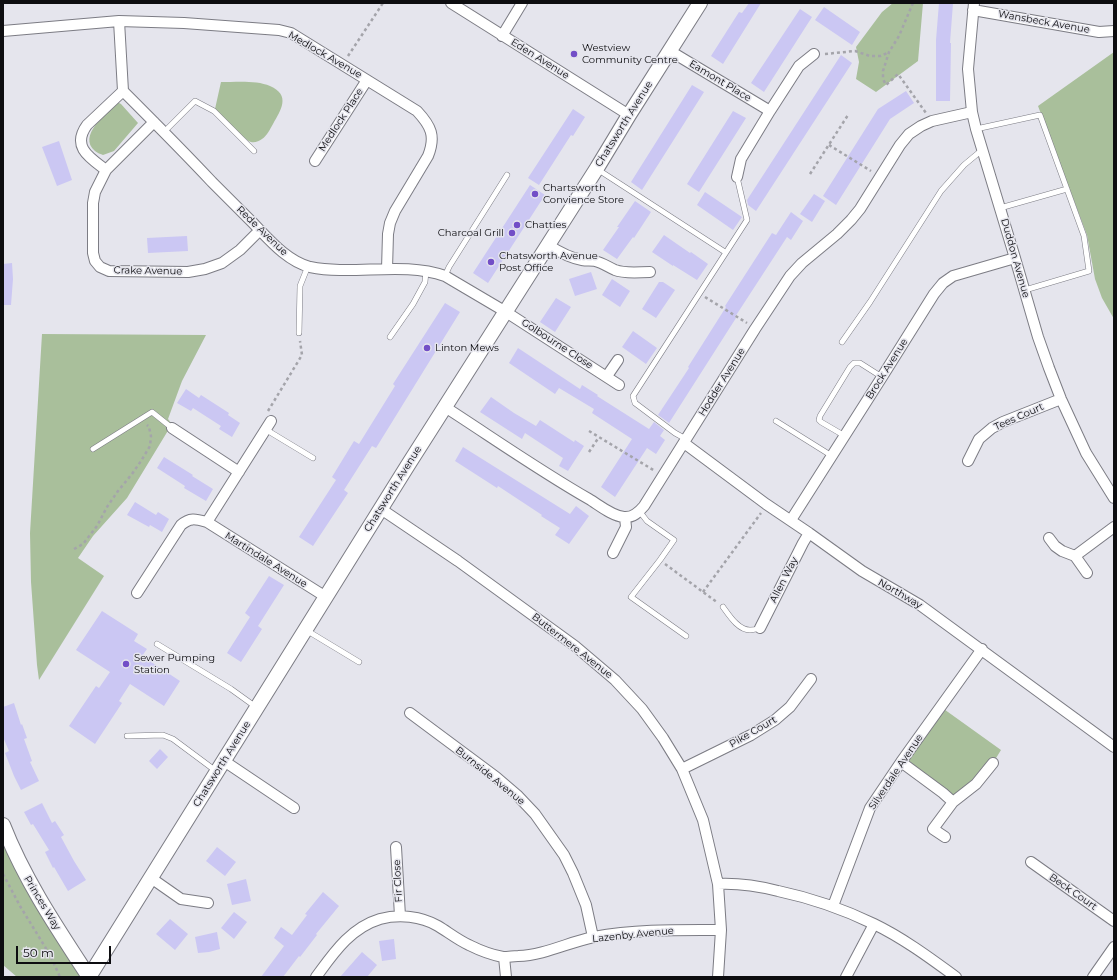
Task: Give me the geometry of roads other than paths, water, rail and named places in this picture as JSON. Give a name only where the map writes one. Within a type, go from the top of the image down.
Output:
[{"type":"street","name":"Eden Avenue","points":[[451,3],[629,115]]},
{"type":"street","points":[[502,36],[522,3]]},
{"type":"street","name":"Chatsworth Avenue","points":[[89,977],[381,508],[700,3]]},
{"type":"street","name":"Wansbeck Avenue","points":[[973,7],[1099,32],[1114,31]]},
{"type":"street","name":"Duddon Avenue","points":[[973,7],[968,69],[972,112],[976,129],[1038,337],[1061,398],[1086,453],[1114,498]]},
{"type":"street","points":[[106,170],[86,154],[82,147],[81,139],[83,131],[87,125],[123,91],[119,21]]},
{"type":"street","name":"Medlock Avenue","points":[[3,31],[119,21],[177,23],[279,30],[291,33],[343,64],[417,111],[424,119],[432,137],[432,146],[428,156],[390,223],[388,234],[387,269]]},
{"type":"street","name":"Eamont Place","points":[[670,51],[770,111]]},
{"type":"street","points":[[737,177],[740,159],[770,111],[799,66],[814,54]]},
{"type":"street","name":"Medlock Place","points":[[315,161],[367,80]]},
{"type":"street","name":"Rede Avenue","points":[[123,91],[260,230],[287,255],[297,262],[308,266],[336,270],[387,269],[436,273],[445,276],[506,312]]},
{"type":"street","name":"Hodder Avenue","points":[[640,512],[790,276],[802,263],[838,234],[851,220],[860,209],[900,145],[909,134],[932,121],[972,112]]},
{"type":"street","name":"Crake Avenue","points":[[154,122],[106,170],[95,192],[93,202],[93,253],[95,261],[100,267],[109,271],[188,272],[205,269],[222,263],[240,250],[260,230]]},
{"type":"street","points":[[548,245],[560,253],[573,258],[606,264],[616,270],[624,272],[650,272]]},
{"type":"street","name":"Brock Avenue","points":[[791,520],[934,294],[953,276],[1015,258]]},
{"type":"street","name":"Golbourne Close","points":[[506,312],[619,385]]},
{"type":"street","points":[[607,376],[618,360]]},
{"type":"street","name":"Tees Court","points":[[968,461],[979,440],[992,428],[1061,398]]},
{"type":"street","points":[[445,407],[567,487],[616,515],[625,517],[633,516],[640,512]]},
{"type":"street","points":[[207,522],[268,425]]},
{"type":"street","points":[[172,428],[239,472]]},
{"type":"street","name":"Northway","points":[[685,441],[766,504],[810,533],[862,571],[884,585],[910,598],[1113,745]]},
{"type":"street","name":"Buttermere Avenue","points":[[381,508],[458,561],[597,663],[642,709],[663,738],[682,769],[702,820],[718,884],[721,930],[718,977]]},
{"type":"street","points":[[613,553],[626,527],[625,517]]},
{"type":"street","name":"Martindale Avenue","points":[[137,593],[180,525],[186,521],[198,519],[207,522],[326,598]]},
{"type":"street","points":[[1075,556],[1114,527]]},
{"type":"street","name":"Allen Way","points":[[760,628],[803,543],[810,533]]},
{"type":"street","points":[[1049,538],[1055,546],[1062,551],[1075,556],[1087,573]]},
{"type":"street","name":"Silverdale Avenue","points":[[833,906],[870,808],[982,649]]},
{"type":"street","name":"Pike Court","points":[[682,769],[744,738],[775,720],[790,708],[811,679]]},
{"type":"street","name":"Burnside Avenue","points":[[410,713],[496,778],[517,795],[535,814],[564,854],[573,872],[586,905],[594,937]]},
{"type":"street","points":[[901,762],[943,793],[952,802]]},
{"type":"street","points":[[945,838],[934,829],[952,802],[976,784],[993,763]]},
{"type":"street","points":[[221,766],[294,808]]},
{"type":"street","name":"Princes Way","points":[[3,825],[18,861],[54,923],[89,977]]},
{"type":"street","name":"Fir Close","points":[[396,847],[400,916]]},
{"type":"street","name":"Beck Court","points":[[1031,862],[1114,921]]},
{"type":"street","points":[[151,878],[181,899],[208,903]]},
{"type":"street","points":[[718,884],[732,883],[750,885],[793,894],[833,906],[874,924],[921,952],[956,977]]},
{"type":"street","name":"Lazenby Avenue","points":[[316,977],[339,947],[350,936],[364,926],[379,919],[400,916],[418,918],[436,925],[469,945],[504,957],[543,953],[594,937],[644,931],[721,930]]},
{"type":"street","points":[[846,977],[874,924]]},
{"type":"street","points":[[1093,977],[1114,947]]},
{"type":"street","points":[[504,957],[506,977]]},
{"type":"lane","points":[[164,132],[195,101],[214,111],[254,151]]},
{"type":"lane","points":[[976,129],[1040,115],[1084,236],[1089,270],[1025,290]]},
{"type":"lane","points":[[842,342],[870,302],[941,191],[964,165],[982,149]]},
{"type":"lane","points":[[597,168],[726,252]]},
{"type":"lane","points":[[445,276],[449,267],[507,175]]},
{"type":"lane","points":[[685,441],[635,403],[633,396],[747,220],[737,177]]},
{"type":"lane","points":[[1000,208],[1068,189]]},
{"type":"lane","points":[[299,334],[300,286],[308,266]]},
{"type":"lane","points":[[390,337],[413,304],[425,282],[426,271]]},
{"type":"lane","points":[[845,436],[819,420],[850,367],[854,363],[860,363],[882,377]]},
{"type":"lane","points":[[93,449],[152,412],[172,428]]},
{"type":"lane","points":[[776,421],[832,456]]},
{"type":"lane","points":[[268,425],[313,458]]},
{"type":"lane","points":[[640,512],[648,521],[674,540],[631,598],[686,636]]},
{"type":"lane","points":[[723,606],[730,617],[740,626],[749,630],[760,628]]},
{"type":"lane","points":[[306,630],[359,662]]},
{"type":"lane","points":[[157,644],[231,689],[257,707]]},
{"type":"lane","points":[[127,736],[163,735],[221,766]]},
{"type":"place","name":"Westview Community Centre","points":[[574,54]]},
{"type":"place","name":"Chartsworth Convience Store","points":[[535,194]]},
{"type":"place","name":"Chatties","points":[[517,225]]},
{"type":"place","name":"Charcoal Grill","points":[[512,233]]},
{"type":"place","name":"Chatsworth Avenue Post Office","points":[[491,262]]},
{"type":"place","name":"Linton Mews","points":[[427,348]]},
{"type":"place","name":"Sewer Pumping Station","points":[[126,664]]}]
